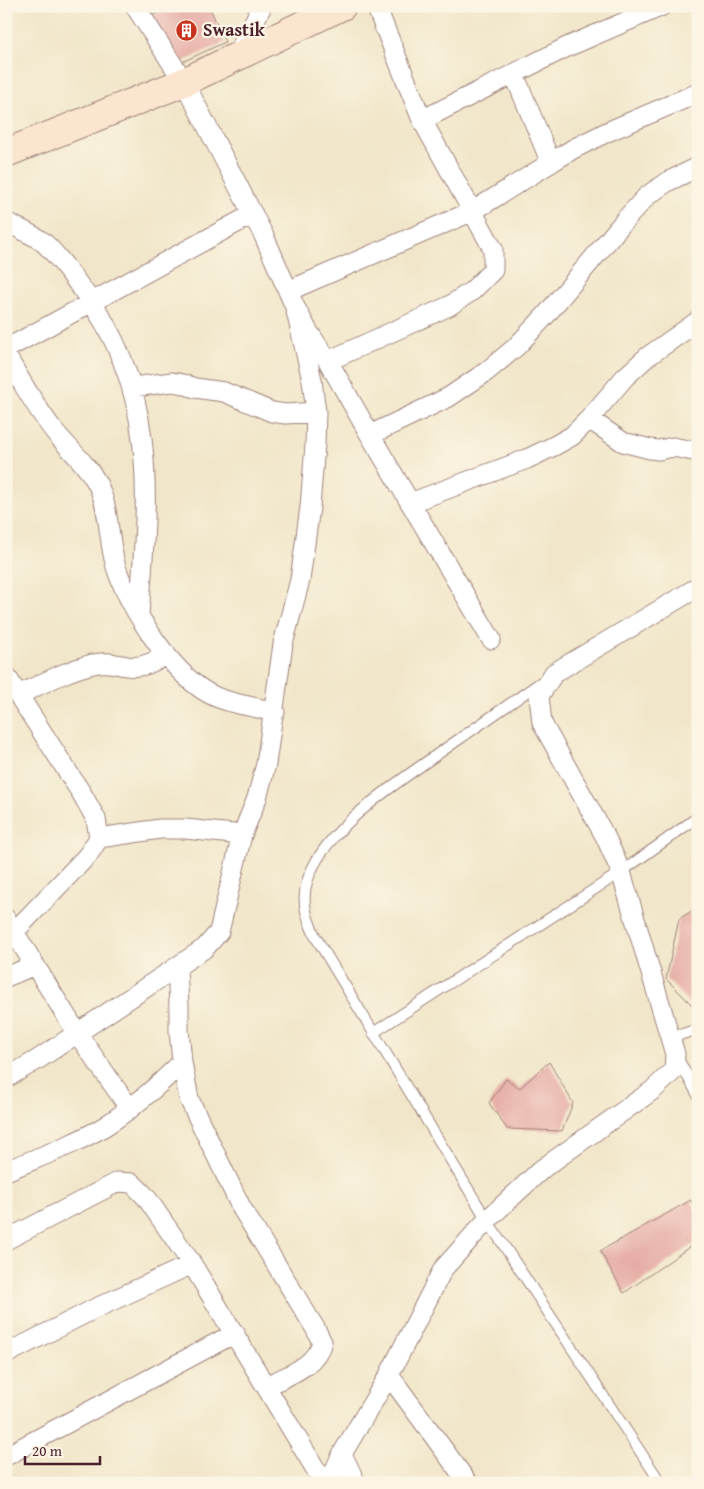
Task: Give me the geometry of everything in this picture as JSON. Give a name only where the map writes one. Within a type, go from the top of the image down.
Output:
[{"type":"main road","points":[[6,153],[184,82],[342,6]]},
{"type":"street","points":[[135,6],[184,82],[264,236],[291,299],[308,331],[328,361],[410,504],[491,639]]},
{"type":"street","points":[[236,57],[262,6]]},
{"type":"street","points":[[328,361],[449,306],[472,292],[494,270],[493,249],[422,120],[376,6]]},
{"type":"street","points":[[422,120],[567,47],[662,6]]},
{"type":"street","points":[[514,74],[551,163]]},
{"type":"street","points":[[291,299],[473,211],[551,163],[607,132],[698,92]]},
{"type":"street","points":[[370,435],[449,397],[486,372],[516,347],[546,315],[646,196],[667,182],[698,167]]},
{"type":"street","points":[[6,349],[253,214]]},
{"type":"street","points":[[6,222],[43,242],[66,267],[105,322],[133,387],[146,476],[146,530],[139,617]]},
{"type":"street","points":[[6,1078],[37,1060],[205,948],[219,932],[242,835],[257,798],[266,764],[275,712],[283,644],[300,580],[310,507],[316,412],[312,380],[291,299]]},
{"type":"street","points":[[410,504],[527,459],[572,436],[625,377],[647,357],[698,321]]},
{"type":"street","points":[[6,355],[37,408],[89,472],[98,486],[108,521],[116,567],[139,617],[166,654],[196,686],[216,698],[275,712]]},
{"type":"street","points":[[133,387],[178,383],[237,396],[272,412],[285,414],[316,412]]},
{"type":"street","points":[[589,419],[623,442],[650,449],[659,450],[673,447],[698,452]]},
{"type":"street","points":[[329,1483],[342,1454],[389,1375],[443,1270],[487,1220],[542,1169],[653,1090],[674,1070],[673,1046],[621,872],[606,838],[542,723],[539,696],[554,673],[698,588]]},
{"type":"street","points":[[18,695],[60,675],[94,664],[111,662],[129,667],[141,666],[153,663],[166,654]]},
{"type":"street","points":[[6,676],[82,794],[96,819],[98,838],[88,855],[10,925],[78,1033],[130,1109]]},
{"type":"street","points":[[98,838],[160,829],[186,829],[242,835]]},
{"type":"street","points":[[6,977],[35,965]]},
{"type":"street","points":[[177,967],[179,1030],[182,1062],[189,1099],[241,1207],[322,1342],[319,1352],[309,1363],[267,1386]]},
{"type":"street","points":[[6,1171],[73,1143],[103,1127],[130,1109],[182,1062]]},
{"type":"street","points":[[6,1240],[118,1182],[132,1183],[146,1197],[192,1264],[324,1483]]},
{"type":"street","points":[[6,1354],[94,1309],[192,1264]]},
{"type":"street","points":[[6,1456],[235,1333]]},
{"type":"street","points":[[389,1375],[468,1483]]},
{"type":"street","points":[[342,1454],[356,1483]]},
{"type":"lane","points":[[554,673],[379,796],[332,838],[316,860],[306,882],[304,901],[307,918],[315,936],[487,1220],[661,1483]]},
{"type":"lane","points":[[374,1033],[621,872],[698,817]]},
{"type":"lane","points":[[698,1029],[673,1046],[698,1095]]},
{"type":"building","name":"Swastik","points":[[174,6],[209,6],[225,42],[178,64],[145,19]]},
{"type":"building","points":[[698,907],[698,1011],[666,979],[679,919]]},
{"type":"building","points":[[549,1062],[573,1103],[562,1131],[507,1129],[489,1103],[506,1079],[520,1088]]},
{"type":"building","points":[[691,1200],[698,1216],[698,1241],[624,1293],[600,1251]]},
{"type":"place","name":"Swastik","points":[[187,30]]}]
